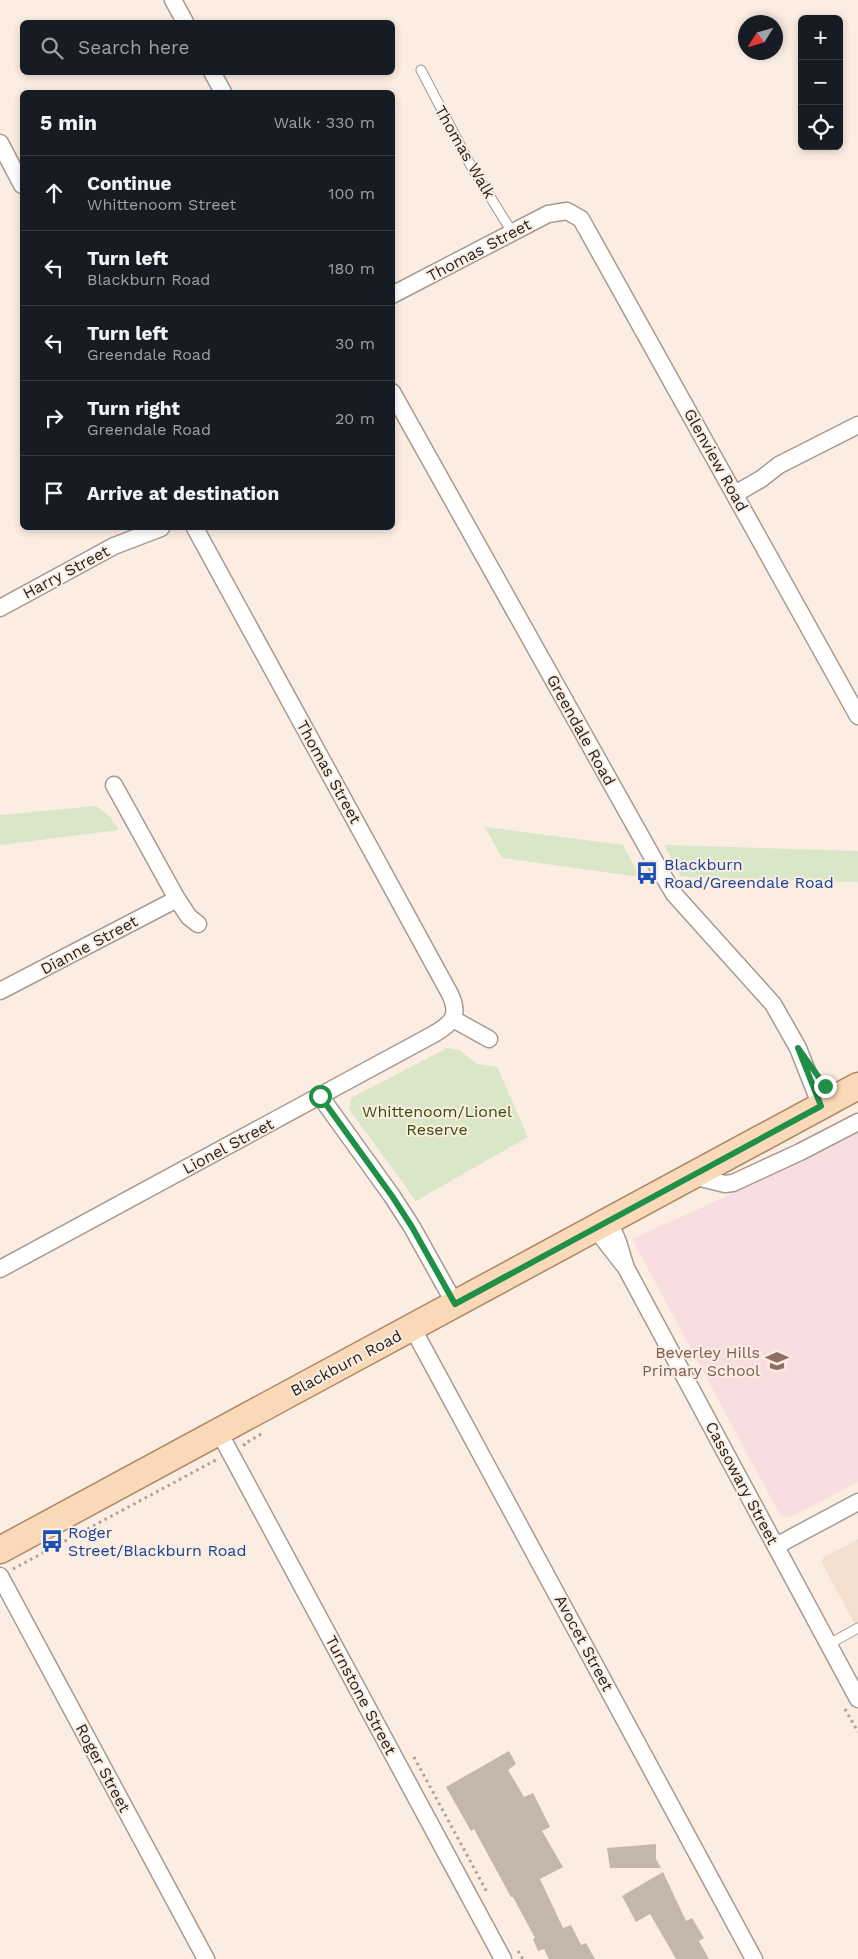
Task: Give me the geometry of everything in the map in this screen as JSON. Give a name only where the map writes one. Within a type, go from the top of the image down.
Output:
[{"type":"main road","name":"Blackburn Road","points":[[0,1550],[858,1086]]},
{"type":"street","points":[[173,0],[184,20]]},
{"type":"street","points":[[214,75],[222,90]]},
{"type":"street","points":[[0,143],[20,181]]},
{"type":"street","name":"Thomas Street","points":[[395,294],[548,214],[567,211]]},
{"type":"street","name":"Glenview Road","points":[[567,211],[577,215],[585,224],[858,716]]},
{"type":"street","name":"Greendale Road","points":[[395,397],[674,894],[773,1004],[827,1103]]},
{"type":"street","points":[[732,489],[758,470],[779,465],[858,425]]},
{"type":"street","name":"Harry Street","points":[[0,608],[114,546],[156,530]]},
{"type":"street","name":"Thomas Street","points":[[196,530],[450,994],[456,1008],[453,1019]]},
{"type":"street","points":[[114,785],[177,898],[189,917],[198,924]]},
{"type":"street","name":"Dianne Street","points":[[0,991],[177,898]]},
{"type":"street","points":[[453,1019],[489,1039]]},
{"type":"street","name":"Lionel Street","points":[[0,1269],[434,1034],[453,1019]]},
{"type":"street","points":[[320,1096],[397,1204],[455,1304]]},
{"type":"street","points":[[692,1176],[724,1184],[733,1183],[800,1152],[858,1122]]},
{"type":"street","name":"Cassowary Street","points":[[602,1225],[618,1242],[626,1268],[829,1644],[851,1703]]},
{"type":"street","name":"Avocet Street","points":[[412,1328],[754,1959]]},
{"type":"street","name":"Turnstone Street","points":[[219,1432],[503,1959]]},
{"type":"street","points":[[776,1546],[858,1502]]},
{"type":"street","name":"Roger Street","points":[[0,1576],[206,1959]]},
{"type":"lane","name":"Thomas Walk","points":[[421,70],[471,166],[512,232]]},
{"type":"lane","points":[[829,1644],[858,1628]]},
{"type":"path","points":[[249,1453],[244,1444],[270,1429]]},
{"type":"path","points":[[18,1577],[13,1569],[216,1459]]},
{"type":"path","points":[[851,1703],[858,1732]]},
{"type":"path","points":[[411,1751],[490,1898]]},
{"type":"path","points":[[518,1950],[523,1959]]},
{"type":"shaded area","name":"Beverley Hills Primary School","points":[[858,1132],[858,1482],[789,1518],[780,1515],[632,1239],[716,1201]]},
{"type":"shaded area","points":[[858,1539],[858,1630],[822,1563],[823,1558]]},
{"type":"green space","points":[[96,806],[109,816],[119,830],[0,845],[0,815]]},
{"type":"green space","points":[[485,827],[623,845],[640,877],[502,858]]},
{"type":"green space","points":[[664,845],[858,851],[858,882],[681,877]]},
{"type":"green space","name":"Whittenoom/Lionel Reserve","points":[[447,1048],[459,1050],[477,1064],[497,1067],[528,1137],[416,1201],[349,1109],[351,1098]]},
{"type":"building","points":[[509,1751],[516,1764],[508,1770],[524,1797],[533,1793],[550,1827],[542,1831],[563,1867],[540,1879],[563,1928],[571,1925],[581,1945],[586,1943],[595,1959],[549,1959],[544,1949],[538,1951],[533,1939],[535,1938],[513,1897],[511,1897],[474,1829],[471,1831],[446,1787]]},
{"type":"building","points":[[656,1844],[656,1859],[661,1868],[610,1868],[607,1848]]},
{"type":"building","points":[[663,1872],[686,1921],[692,1918],[704,1938],[699,1941],[709,1959],[676,1959],[650,1914],[636,1922],[622,1896]]},
{"type":"place","name":"Blackburn Road/Greendale Road","points":[[647,873]]},
{"type":"place","name":"Beverley Hills Primary School","points":[[777,1361]]},
{"type":"place","name":"Roger Street/Blackburn Road","points":[[52,1541]]},
{"type":"route","points":[[320,1096],[392,1196],[412,1227],[455,1304],[821,1106],[798,1048],[825,1086]]}]
